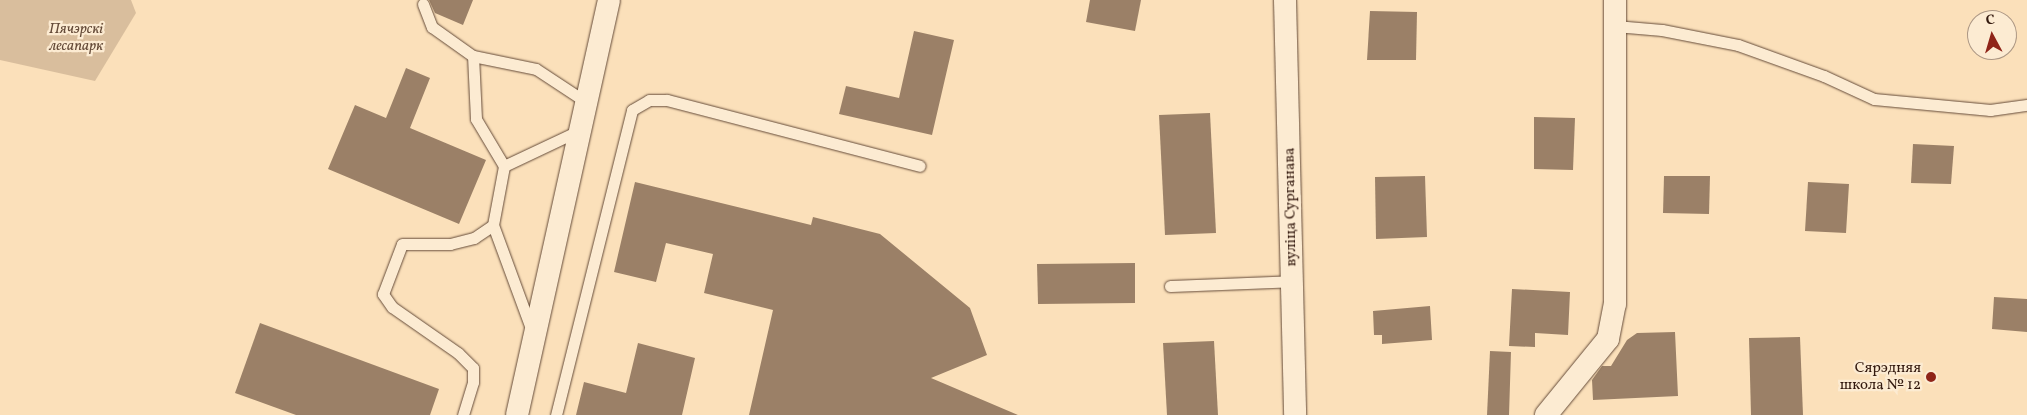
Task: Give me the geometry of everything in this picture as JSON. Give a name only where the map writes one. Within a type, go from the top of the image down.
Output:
[{"type":"street","points":[[517,415],[608,0]]},
{"type":"street","name":"вуліца Сурганава","points":[[1285,0],[1295,415]]},
{"type":"street","points":[[1546,415],[1608,339],[1615,304],[1615,0]]},
{"type":"lane","points":[[423,4],[432,26],[473,56],[536,69],[586,102]]},
{"type":"lane","points":[[1615,26],[1662,30],[1738,45],[1824,76],[1874,99],[1990,110],[2027,106]]},
{"type":"lane","points":[[473,56],[476,118],[504,166],[493,225],[534,336]]},
{"type":"lane","points":[[556,415],[632,110],[649,100],[667,100],[920,166]]},
{"type":"lane","points":[[504,166],[580,130]]},
{"type":"lane","points":[[463,415],[473,382],[473,368],[458,352],[392,307],[383,294],[402,244],[450,244],[474,238],[493,225]]},
{"type":"lane","points":[[1170,286],[1292,281]]},
{"type":"green space","name":"Пячэрскі лесапарк","points":[[0,0],[131,0],[136,13],[95,81],[0,60]]},
{"type":"building","points":[[429,0],[473,0],[463,25],[435,13]]},
{"type":"building","points":[[1090,0],[1141,0],[1135,31],[1086,22]]},
{"type":"building","points":[[1370,11],[1417,12],[1416,60],[1367,60]]},
{"type":"building","points":[[914,31],[954,40],[932,135],[839,114],[846,86],[899,98]]},
{"type":"building","points":[[406,68],[430,78],[410,128],[486,160],[459,224],[328,169],[355,105],[386,118]]},
{"type":"building","points":[[1210,113],[1216,233],[1165,235],[1159,115]]},
{"type":"building","points":[[1534,117],[1575,118],[1573,170],[1534,169]]},
{"type":"building","points":[[1913,144],[1954,146],[1951,184],[1911,183]]},
{"type":"building","points":[[1425,176],[1427,237],[1376,239],[1375,177]]},
{"type":"building","points":[[1664,176],[1710,176],[1709,214],[1663,213]]},
{"type":"building","points":[[635,182],[811,225],[813,217],[880,234],[970,308],[987,355],[931,378],[1018,415],[749,415],[773,310],[704,293],[713,254],[666,243],[656,282],[614,272]]},
{"type":"building","points":[[1808,182],[1849,184],[1846,233],[1805,231]]},
{"type":"building","points":[[1135,263],[1135,303],[1038,304],[1037,264]]},
{"type":"building","points":[[1512,289],[1570,292],[1568,335],[1535,333],[1535,347],[1509,346]]},
{"type":"building","points":[[1994,297],[2027,299],[2027,332],[1992,329]]},
{"type":"building","points":[[1430,306],[1432,340],[1382,344],[1382,335],[1374,335],[1373,311]]},
{"type":"building","points":[[260,323],[439,389],[430,415],[296,415],[235,393]]},
{"type":"building","points":[[1675,332],[1678,396],[1593,400],[1592,380],[1602,366],[1611,366],[1627,340],[1637,333]]},
{"type":"building","points":[[1800,337],[1803,415],[1751,415],[1749,338]]},
{"type":"building","points":[[1214,341],[1218,415],[1167,415],[1163,343]]},
{"type":"building","points":[[638,343],[695,358],[682,415],[576,415],[584,382],[626,393]]},
{"type":"building","points":[[1490,351],[1511,352],[1509,415],[1487,415]]},
{"type":"place","name":"Сярэдняя школа № 12","points":[[1931,377]]}]
